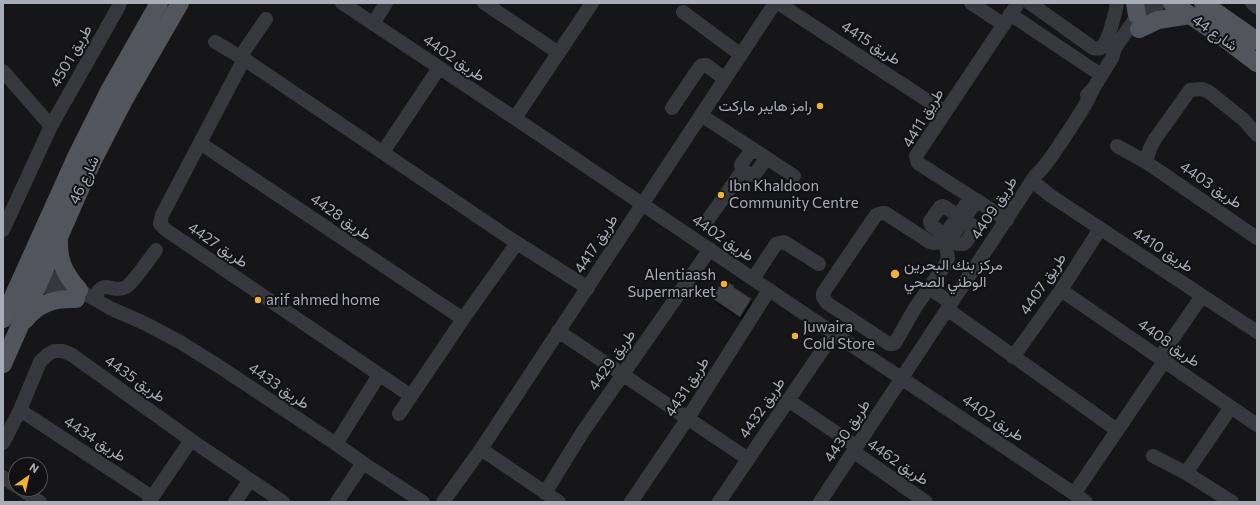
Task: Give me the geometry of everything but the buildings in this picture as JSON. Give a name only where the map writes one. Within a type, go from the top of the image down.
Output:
[{"type":"main road","name":"شارع 46","points":[[3,319],[77,155],[109,91],[159,3]]},
{"type":"main road","name":"شارع 46","points":[[3,364],[92,162],[124,100],[180,3]]},
{"type":"main road","name":"شارع 44","points":[[1172,3],[1224,17],[1257,41]]},
{"type":"main road","points":[[1212,3],[1224,17]]},
{"type":"main road","points":[[1139,13],[1158,20],[1196,9]]},
{"type":"main road","name":"شارع 44","points":[[1196,9],[1224,38],[1257,63]]},
{"type":"main road","points":[[59,234],[59,250],[62,264],[69,278],[83,296]]},
{"type":"main road","points":[[17,330],[36,308],[48,301],[83,296]]},
{"type":"street","name":"طريق 4501","points":[[3,230],[7,209],[51,126],[120,3]]},
{"type":"street","name":"طريق 4402","points":[[342,3],[1086,502]]},
{"type":"street","points":[[373,24],[386,3]]},
{"type":"street","points":[[484,3],[559,54]]},
{"type":"street","points":[[515,118],[592,3]]},
{"type":"street","name":"طريق 4417","points":[[444,502],[588,288],[775,3]]},
{"type":"street","name":"طريق 4415","points":[[778,3],[945,112]]},
{"type":"street","points":[[971,3],[1011,14],[1101,75]]},
{"type":"street","points":[[1030,3],[1093,48],[1097,49],[1104,46],[1108,37],[1117,3]]},
{"type":"street","name":"طريق 4409","points":[[901,378],[1032,181],[1045,166],[1073,124],[1085,105],[1092,89],[1112,58],[1115,48],[1139,13],[1159,3]]},
{"type":"street","points":[[1252,3],[1257,7]]},
{"type":"street","points":[[683,12],[741,55]]},
{"type":"street","name":"طريق 4411","points":[[1007,220],[918,163],[916,154],[1011,14]]},
{"type":"street","name":"طريق 4427","points":[[266,19],[242,58],[162,215],[160,224],[166,230],[411,396]]},
{"type":"street","points":[[215,42],[242,58],[517,243],[588,288]]},
{"type":"street","points":[[672,108],[702,65],[706,65],[725,79]]},
{"type":"street","points":[[383,152],[439,68]]},
{"type":"street","points":[[3,71],[51,126]]},
{"type":"street","points":[[1146,162],[1155,138],[1190,90],[1202,89],[1208,92],[1244,120],[1257,135]]},
{"type":"street","points":[[702,115],[766,159],[794,176]]},
{"type":"street","name":"طريق 4428","points":[[200,143],[463,319]]},
{"type":"street","name":"طريق 4403","points":[[1117,146],[1146,162],[1257,238]]},
{"type":"street","points":[[752,149],[741,165],[743,170],[750,175],[755,174],[766,159]]},
{"type":"street","points":[[707,221],[743,170]]},
{"type":"street","name":"طريق 4410","points":[[1032,181],[1043,194],[1051,196],[1257,332]]},
{"type":"street","points":[[947,237],[947,262],[909,318],[895,343],[891,344],[827,303],[823,293],[876,216],[882,213],[887,214],[932,243],[937,243],[947,237],[974,198]]},
{"type":"street","points":[[942,206],[961,217],[974,228],[965,243],[962,245],[947,237],[930,224],[930,221],[942,206]]},
{"type":"street","name":"طريق 4407","points":[[1013,357],[1060,290],[1100,229]]},
{"type":"street","points":[[753,278],[776,244],[781,242],[784,242],[819,264]]},
{"type":"street","points":[[399,414],[463,319],[517,243]]},
{"type":"street","name":"طريق 4429","points":[[545,493],[582,433],[710,249]]},
{"type":"street","points":[[83,296],[97,292],[101,288],[120,290],[129,285],[156,250]]},
{"type":"street","name":"طريق 4433","points":[[24,270],[34,271],[40,278],[144,323],[180,342],[422,502]]},
{"type":"street","points":[[929,288],[982,334],[1117,430]]},
{"type":"street","name":"طريق 4431","points":[[632,502],[688,418],[769,290]]},
{"type":"street","name":"طريق 4408","points":[[1060,290],[1257,425]]},
{"type":"street","points":[[1074,494],[1117,430],[1202,296]]},
{"type":"street","points":[[558,331],[748,459]]},
{"type":"street","name":"طريق 4432","points":[[719,502],[834,333]]},
{"type":"street","name":"طريق 4435","points":[[3,443],[20,410],[40,362],[54,351],[63,351],[72,355],[191,440],[283,502]]},
{"type":"street","points":[[336,444],[379,375]]},
{"type":"street","name":"طريق 4430","points":[[820,502],[901,378]]},
{"type":"street","name":"طريق 4462","points":[[788,400],[924,502]]},
{"type":"street","points":[[1186,473],[1231,407]]},
{"type":"street","name":"طريق 4434","points":[[20,410],[150,499],[191,440]]},
{"type":"street","points":[[481,449],[559,502]]},
{"type":"street","points":[[1153,456],[1186,473],[1232,502]]},
{"type":"street","points":[[337,502],[363,463]]},
{"type":"street","points":[[234,502],[250,480]]},
{"type":"place","name":"رامز هايبر ماركت","points":[[820,106]]},
{"type":"place","name":"Ibn Khaldoon Community Centre","points":[[721,195]]},
{"type":"place","name":"مركز بنك البحرين الوطني الصحي","points":[[895,274]]},
{"type":"place","name":"Alentiaash Supermarket","points":[[724,284]]},
{"type":"place","name":"arif ahmed home","points":[[258,300]]},
{"type":"place","name":"Juwaira Cold Store","points":[[795,336]]}]
